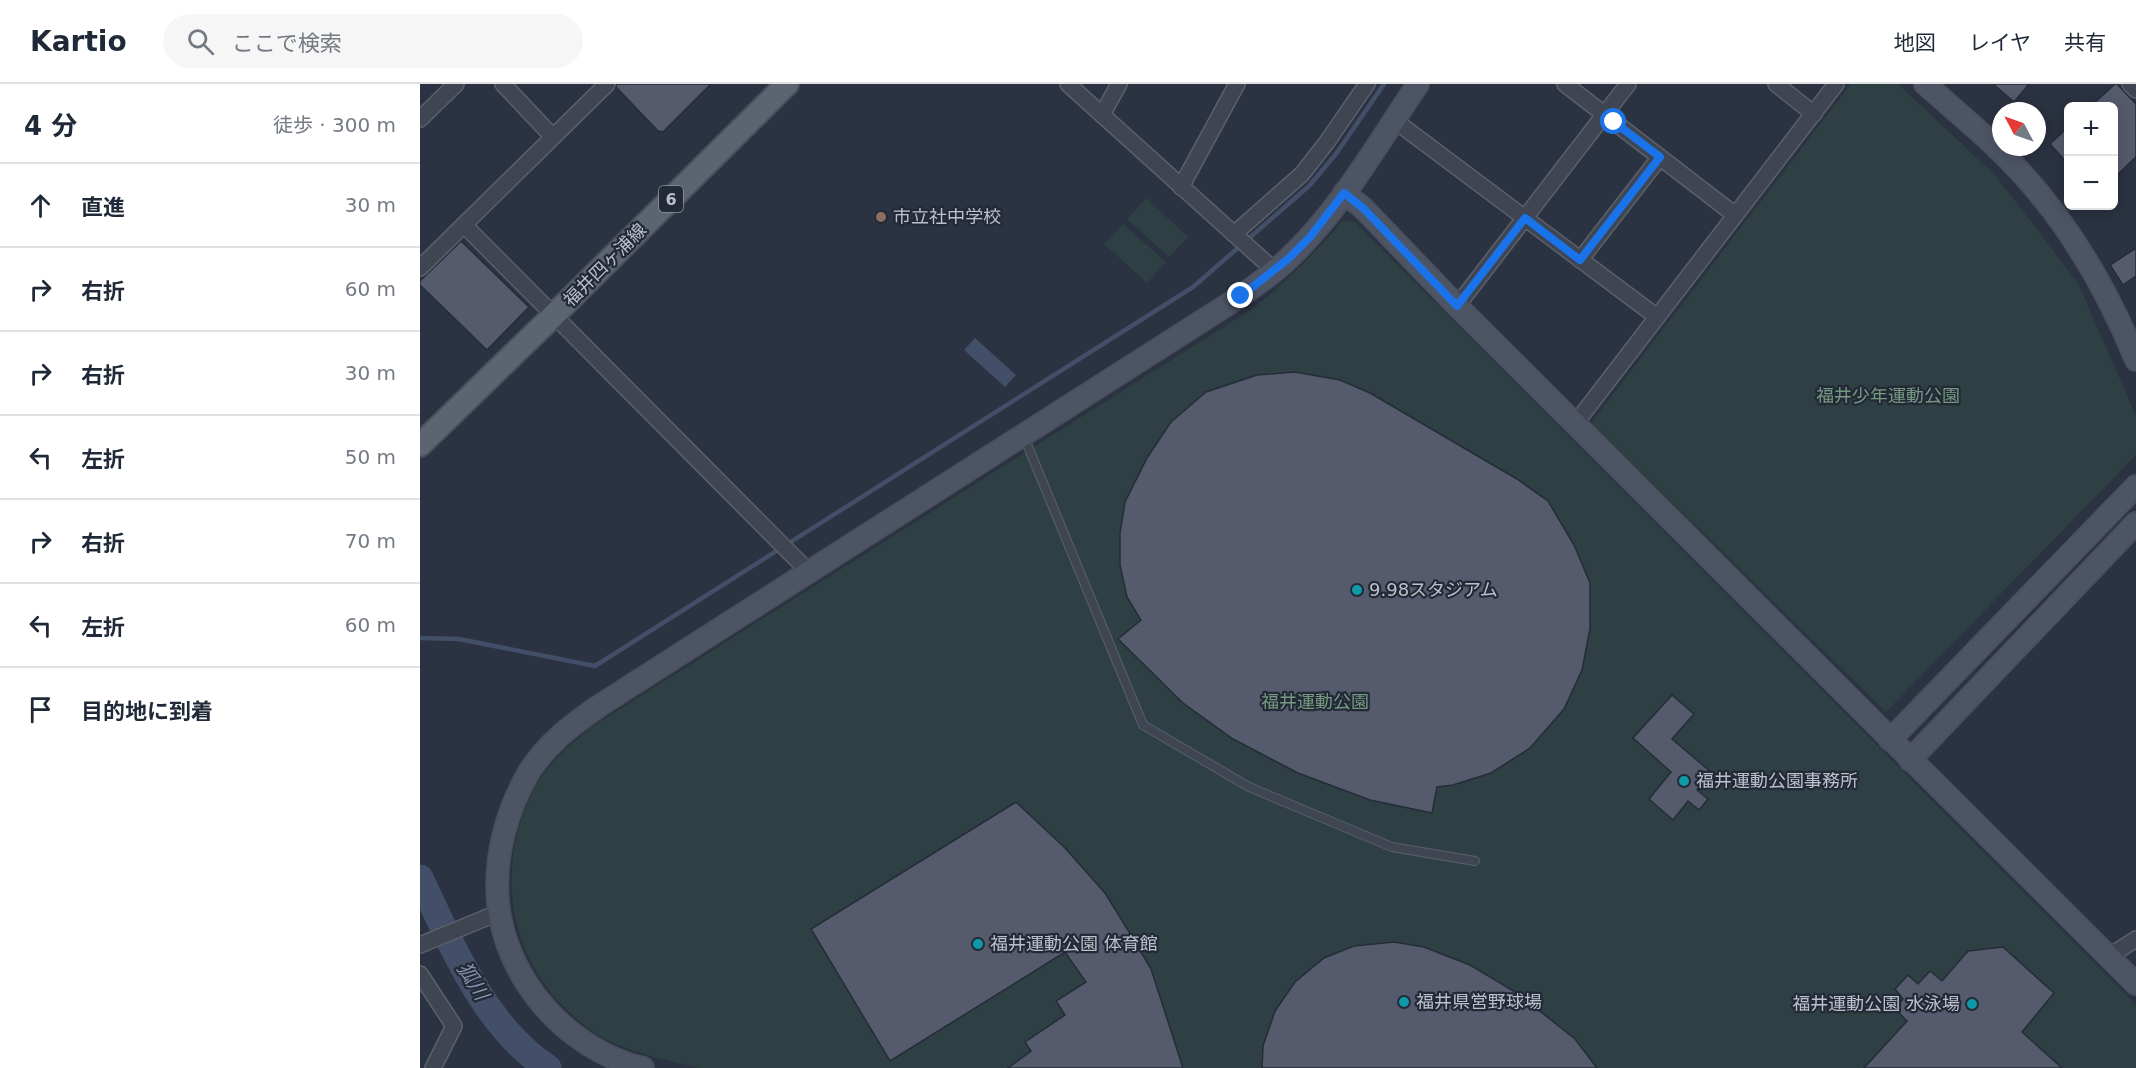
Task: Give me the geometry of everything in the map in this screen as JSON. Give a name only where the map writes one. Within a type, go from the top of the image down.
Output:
[{"type":"main road","name":"福井四ヶ浦線","points":[[420,445],[787,84]]},
{"type":"street","points":[[420,119],[456,84]]},
{"type":"street","points":[[503,84],[553,137]]},
{"type":"street","points":[[420,268],[607,84]]},
{"type":"street","points":[[1068,84],[1275,271]]},
{"type":"street","points":[[1102,115],[1119,84]]},
{"type":"street","points":[[1181,187],[1237,84]]},
{"type":"street","points":[[1235,235],[1302,174],[1368,84]]},
{"type":"street","points":[[643,1068],[612,1058],[575,1036],[538,1000],[516,964],[507,942],[498,903],[500,848],[507,818],[530,771],[550,745],[574,723],[594,709],[1241,296],[1275,271],[1310,237],[1344,193],[1418,84]]},
{"type":"street","points":[[1565,84],[1735,215]]},
{"type":"street","points":[[1457,306],[1628,84]]},
{"type":"street","points":[[1776,84],[1814,114]]},
{"type":"street","points":[[1575,424],[1836,84]]},
{"type":"street","points":[[1925,84],[1995,145],[2046,201],[2093,270],[2121,324],[2136,360]]},
{"type":"street","points":[[2130,84],[2136,90]]},
{"type":"street","points":[[1394,120],[1657,317]]},
{"type":"street","points":[[1580,260],[1660,157]]},
{"type":"street","points":[[1344,193],[1363,208],[1457,306],[2136,984]]},
{"type":"street","points":[[464,225],[809,572]]},
{"type":"street","points":[[1890,740],[2136,486]]},
{"type":"street","points":[[1910,760],[2136,523]]},
{"type":"street","points":[[420,945],[500,912]]},
{"type":"street","points":[[2108,957],[2136,939]]},
{"type":"street","points":[[420,974],[454,1026],[432,1068]]},
{"type":"lane","points":[[1023,436],[1143,725],[1249,787],[1392,847],[1475,861]]},
{"type":"green space","name":"福井少年運動公園","points":[[1851,84],[1898,84],[1995,175],[2078,283],[2136,416],[2136,455],[1886,712],[1591,423]]},
{"type":"green space","points":[[1146,198],[1188,237],[1169,257],[1127,219]]},
{"type":"green space","name":"福井運動公園","points":[[1343,220],[1355,222],[2136,1005],[2136,1068],[698,1068],[638,1052],[603,1038],[577,1019],[551,992],[533,966],[520,936],[513,905],[512,873],[515,842],[524,811],[544,773],[562,753],[590,728],[1252,309],[1300,267]]},
{"type":"green space","points":[[1123,224],[1166,262],[1147,283],[1104,244]]},
{"type":"water","points":[[975,338],[1016,375],[1005,387],[964,350]]},
{"type":"building","points":[[616,84],[711,84],[663,132],[658,131],[616,87]]},
{"type":"building","points":[[1993,84],[2029,84],[2014,102]]},
{"type":"building","points":[[2117,84],[2136,104],[2136,157],[2118,174],[2118,102],[2095,102]]},
{"type":"building","points":[[2064,131],[2064,160],[2050,144]]},
{"type":"building","points":[[461,241],[529,307],[487,350],[420,285],[420,281]]},
{"type":"building","points":[[2136,248],[2136,276],[2123,285],[2110,265]]},
{"type":"building","name":"9.98スタジアム","points":[[1295,372],[1340,380],[1370,393],[1517,479],[1548,501],[1574,545],[1590,583],[1590,629],[1582,670],[1564,709],[1530,748],[1491,773],[1453,785],[1437,787],[1432,813],[1370,800],[1298,773],[1233,739],[1183,703],[1118,639],[1141,620],[1127,597],[1120,565],[1120,533],[1125,502],[1147,458],[1171,422],[1206,392],[1257,375]]},
{"type":"building","points":[[1672,695],[1694,714],[1672,739],[1712,773],[1697,790],[1708,799],[1699,810],[1688,801],[1673,820],[1649,799],[1671,772],[1633,738]]},
{"type":"building","name":"福井運動公園 体育館","points":[[1016,802],[1065,848],[1105,893],[1151,969],[1183,1068],[1008,1068],[1031,1051],[1025,1042],[1065,1015],[1056,1001],[1086,982],[1065,952],[890,1061],[811,929]]},
{"type":"building","name":"福井県営野球場","points":[[1394,942],[1424,947],[1470,965],[1517,993],[1575,1039],[1597,1068],[1262,1068],[1263,1046],[1275,1011],[1295,982],[1324,958],[1354,946]]},
{"type":"building","name":"福井運動公園 水泳場","points":[[2003,947],[2054,993],[2022,1032],[2062,1068],[1864,1068],[1907,1021],[1895,1009],[1903,999],[1895,989],[1908,975],[1918,984],[1930,971],[1942,981],[1968,951]]},
{"type":"waterway","points":[[420,638],[459,639],[595,666],[1193,287],[1309,186],[1336,154],[1384,84]]},
{"type":"waterway","name":"狐川","points":[[420,878],[458,956],[488,1007],[525,1051],[548,1068]]},
{"type":"place","name":"市立社中学校","points":[[881,217]]},
{"type":"place","name":"9.98スタジアム","points":[[1357,590]]},
{"type":"place","name":"福井運動公園事務所","points":[[1684,781]]},
{"type":"place","name":"福井運動公園 体育館","points":[[978,944]]},
{"type":"place","name":"福井県営野球場","points":[[1404,1002]]},
{"type":"place","name":"福井運動公園 水泳場","points":[[1972,1004]]},
{"type":"route","points":[[1241,296],[1268,277],[1310,237],[1344,193],[1363,208],[1457,306],[1525,218],[1580,260],[1660,157],[1614,122]]}]
